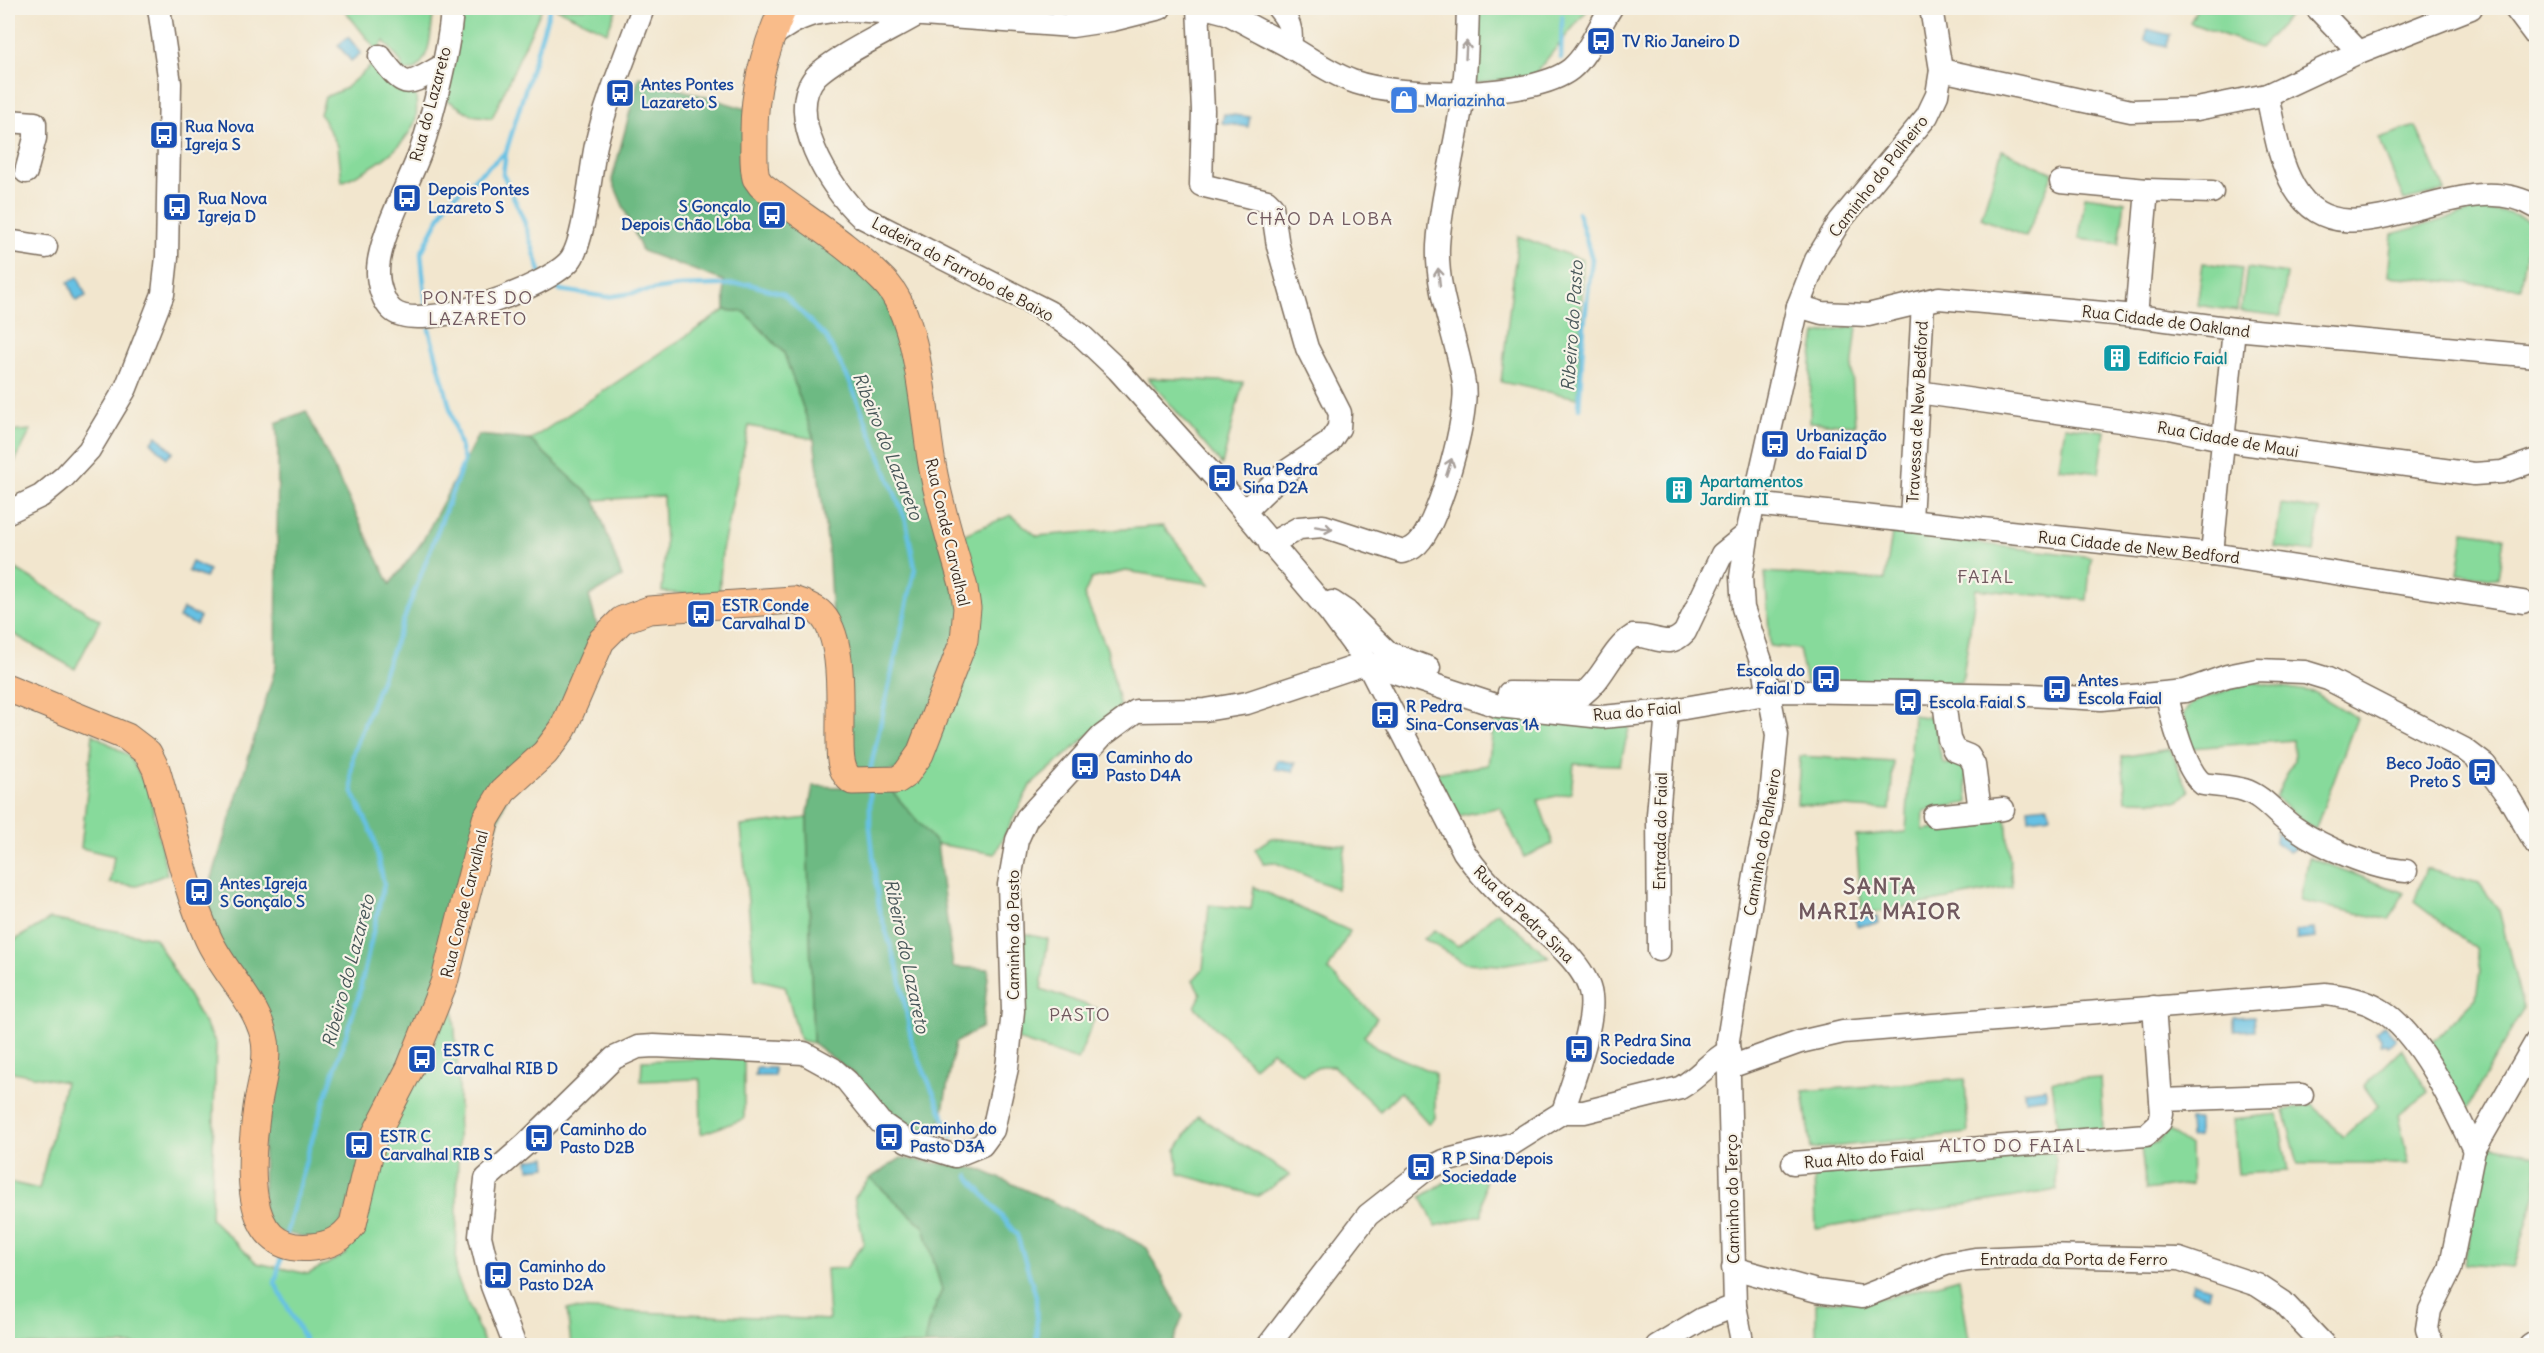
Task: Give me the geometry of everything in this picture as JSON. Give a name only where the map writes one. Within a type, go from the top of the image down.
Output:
[{"type":"main road","points":[[771,37],[783,8]]},
{"type":"main road","name":"Rua Conde Carvalhal","points":[[8,688],[127,736],[148,753],[156,769],[190,890],[208,938],[256,1016],[264,1035],[266,1047],[255,1144],[255,1203],[263,1229],[274,1240],[300,1248],[333,1244],[353,1224],[373,1139],[410,1068],[447,974],[486,819],[502,791],[545,753],[563,729],[601,640],[622,620],[649,610],[679,606],[794,600],[819,612],[833,632],[837,654],[840,753],[844,773],[852,781],[897,780],[906,774],[920,754],[964,640],[967,617],[964,588],[932,465],[922,394],[908,324],[899,302],[884,281],[829,232],[786,204],[761,185],[756,178],[753,111],[762,62],[771,37]]},
{"type":"street","points":[[8,512],[41,496],[64,477],[89,450],[126,388],[163,294],[167,257],[170,95],[159,8]]},
{"type":"street","name":"Rua do Lazareto","points":[[452,8],[442,66],[420,152],[380,254],[378,273],[382,296],[392,310],[404,316],[421,318],[506,298],[554,275],[570,259],[580,242],[597,142],[643,8]]},
{"type":"street","points":[[771,37],[808,10],[920,12],[1072,26],[1112,20],[1160,8]]},
{"type":"street","points":[[1198,8],[1203,110],[1201,185],[1267,201],[1272,206],[1278,246],[1307,348],[1340,413],[1339,428],[1329,443],[1284,473],[1244,512]]},
{"type":"street","points":[[1208,8],[1227,13],[1332,72],[1370,87],[1464,93],[1525,88],[1558,77],[1572,68],[1611,8]]},
{"type":"street","points":[[1278,8],[1287,19],[1292,33],[1290,47]]},
{"type":"street","points":[[1270,544],[1299,528],[1323,526],[1403,552],[1414,548],[1431,523],[1458,439],[1464,410],[1465,386],[1441,294],[1438,243],[1464,93],[1468,8]]},
{"type":"street","name":"Caminho do Palheiro","points":[[1730,1059],[1729,1027],[1775,770],[1777,735],[1770,692],[1743,608],[1741,577],[1748,532],[1798,306],[1816,260],[1840,221],[1927,116],[1937,95],[1941,70],[1931,8]]},
{"type":"street","points":[[2317,8],[2359,52]]},
{"type":"street","points":[[1941,70],[2132,111],[2197,109],[2267,95],[2359,52],[2471,8]]},
{"type":"street","points":[[2515,8],[2536,36]]},
{"type":"street","name":"Ladeira do Farrobo de Baixo","points":[[920,12],[827,67],[810,84],[806,93],[809,133],[816,156],[836,191],[860,216],[1032,302],[1081,335],[1132,386],[1244,512],[1367,663]]},
{"type":"street","points":[[380,56],[400,80],[407,83],[417,81],[442,66]]},
{"type":"street","points":[[2267,95],[2283,164],[2295,189],[2310,206],[2329,218],[2344,222],[2366,221],[2463,196],[2494,193],[2528,202],[2536,207]]},
{"type":"street","points":[[8,121],[35,123],[35,138],[27,172]]},
{"type":"street","points":[[2061,182],[2147,190],[2212,192]]},
{"type":"street","points":[[2136,316],[2147,190]]},
{"type":"street","points":[[8,241],[45,248]]},
{"type":"street","name":"Rua Cidade de Oakland","points":[[1798,306],[1844,316],[1868,315],[1939,298],[2136,316],[2234,329],[2536,356]]},
{"type":"street","name":"Travessa de New Bedford","points":[[1911,520],[1923,303]]},
{"type":"street","points":[[2211,554],[2225,438],[2234,329]]},
{"type":"street","name":"Rua Cidade de Maui","points":[[1918,392],[2225,438],[2241,443],[2474,474],[2502,472],[2536,460]]},
{"type":"street","name":"Rua Cidade de New Bedford","points":[[1754,504],[2211,554],[2523,602]]},
{"type":"street","points":[[1307,587],[1347,612],[1389,653],[1493,690],[1571,696],[1583,694],[1592,688],[1618,648],[1633,636],[1673,642],[1679,639],[1685,632],[1722,554],[1748,532]]},
{"type":"street","name":"Rua do Faial","points":[[1367,663],[1498,706],[1602,717],[1667,711],[1770,692],[1943,693],[2101,699],[2168,694],[2258,670],[2305,672],[2328,679],[2464,749],[2485,765],[2509,798],[2536,844]]},
{"type":"street","name":"Rua da Pedra Sina","points":[[1367,663],[1464,852],[1482,876],[1572,959],[1584,977],[1592,996],[1586,1039],[1563,1112]]},
{"type":"street","name":"Caminho do Pasto","points":[[515,1346],[492,1286],[480,1236],[486,1179],[525,1145],[605,1066],[622,1053],[638,1047],[804,1053],[833,1069],[847,1081],[880,1122],[916,1145],[955,1156],[982,1145],[993,1130],[1007,1068],[1013,1011],[1009,885],[1017,840],[1028,818],[1102,736],[1136,711],[1205,710],[1246,703],[1367,663]]},
{"type":"street","points":[[1943,693],[1948,739],[1954,750],[1969,756],[1974,765],[1980,811]]},
{"type":"street","points":[[2168,694],[2188,762],[2198,780],[2203,784],[2245,790],[2260,799],[2295,829],[2386,870],[2406,871]]},
{"type":"street","name":"Entrada do Faial","points":[[1659,950],[1658,815],[1667,711]]},
{"type":"street","points":[[1934,816],[2003,809]]},
{"type":"street","points":[[1268,1346],[1368,1215],[1405,1183],[1444,1161],[1512,1144],[1563,1112],[1584,1112],[1680,1088],[1695,1080],[1717,1057],[1730,1059],[1843,1032],[2326,994],[2356,998],[2380,1009],[2397,1021],[2447,1094],[2474,1150]]},
{"type":"street","name":"Rua Alto do Faial","points":[[1793,1163],[2146,1135],[2160,1122],[2162,1100],[2154,1007]]},
{"type":"street","points":[[2433,1346],[2427,1329],[2430,1310],[2451,1270],[2474,1150],[2536,1042]]},
{"type":"street","name":"Caminho do Terço","points":[[1730,1059],[1733,1268],[1735,1306],[1743,1346]]},
{"type":"street","points":[[2162,1100],[2302,1095]]},
{"type":"street","name":"Entrada da Porta de Ferro","points":[[1733,1268],[1817,1291],[1862,1297],[1946,1264],[1975,1259],[2041,1256],[2179,1259],[2257,1285],[2283,1302],[2325,1346]]},
{"type":"street","points":[[1657,1346],[1702,1319],[1735,1306]]},
{"type":"street","points":[[2530,1346],[2536,1342]]},
{"type":"green space","points":[[343,8],[434,8],[430,41],[421,64],[415,70],[403,71],[401,62],[384,41],[377,51]]},
{"type":"green space","points":[[451,8],[542,8],[492,118],[472,115],[444,98]]},
{"type":"green space","points":[[555,8],[617,8],[607,32]]},
{"type":"green space","points":[[1473,8],[1589,8],[1533,76],[1468,84]]},
{"type":"green space","points":[[2197,8],[2297,8],[2260,48],[2190,23]]},
{"type":"green space","points":[[372,65],[384,80],[416,93],[416,119],[409,133],[394,151],[342,182],[338,146],[320,114],[325,97],[344,89]]},
{"type":"green space","points":[[639,77],[753,111],[754,171],[884,281],[967,608],[914,765],[852,781],[833,632],[828,549],[814,439],[784,353],[745,312],[725,310],[724,281],[642,251],[612,180]]},
{"type":"green space","points":[[2416,126],[2445,191],[2404,201],[2379,138]]},
{"type":"green space","points":[[2002,150],[2053,173],[2026,237],[1981,218]]},
{"type":"green space","points":[[2085,196],[2125,202],[2119,244],[2079,239]]},
{"type":"green space","points":[[2481,209],[2509,213],[2531,222],[2521,288],[2388,276],[2392,234]]},
{"type":"green space","points":[[1518,236],[1583,260],[1578,398],[1501,382]]},
{"type":"green space","points":[[2203,263],[2242,268],[2237,311],[2197,305]]},
{"type":"green space","points":[[2247,268],[2287,274],[2281,316],[2241,311]]},
{"type":"green space","points":[[725,310],[745,312],[784,353],[814,439],[749,426],[722,550],[719,596],[662,592],[665,546],[663,496],[595,500],[530,440]]},
{"type":"green space","points":[[1857,326],[1852,371],[1855,425],[1810,422],[1811,363],[1816,334]]},
{"type":"green space","points":[[1148,378],[1243,382],[1222,465]]},
{"type":"green space","points":[[306,411],[390,584],[422,542],[478,435],[530,440],[595,500],[622,577],[589,596],[601,641],[563,729],[512,782],[452,955],[333,1243],[263,1229],[264,1062],[200,918],[276,666],[278,448],[276,423]]},
{"type":"green space","points":[[2065,426],[2105,431],[2099,473],[2059,468]]},
{"type":"green space","points":[[31,430],[12,467],[8,467],[8,432]]},
{"type":"green space","points":[[2281,504],[2320,510],[2314,552],[2275,547]]},
{"type":"green space","points":[[1011,515],[1037,536],[1163,526],[1210,584],[1126,571],[1091,579],[1084,595],[1107,649],[1120,708],[1030,786],[995,854],[937,844],[890,789],[955,538]]},
{"type":"green space","points":[[2464,531],[2504,537],[2498,579],[2458,574]]},
{"type":"green space","points":[[1892,533],[2091,557],[2087,600],[1976,589],[1962,683],[1806,683],[1799,649],[1770,646],[1765,572],[1885,580]]},
{"type":"green space","points":[[8,564],[100,620],[75,669],[8,631]]},
{"type":"green space","points":[[2250,682],[2314,692],[2357,718],[2315,830],[2275,798],[2294,760],[2293,740],[2191,748],[2183,715],[2191,703]]},
{"type":"green space","points":[[1913,715],[1932,718],[1937,729],[1944,764],[1960,763],[1965,766],[1968,803],[1924,811],[1923,830],[2006,817],[2012,887],[1862,915],[1856,836],[1906,832]]},
{"type":"green space","points":[[1495,716],[1631,721],[1620,765],[1574,764],[1571,793],[1538,800],[1553,844],[1524,857],[1500,807],[1458,816],[1435,773],[1488,765]]},
{"type":"green space","points":[[93,734],[129,756],[149,791],[167,874],[137,886],[110,883],[114,856],[81,848]]},
{"type":"green space","points":[[2170,749],[2189,791],[2179,801],[2126,800],[2122,757]]},
{"type":"green space","points":[[1800,756],[1893,762],[1890,810],[1797,804]]},
{"type":"green space","points":[[813,786],[890,789],[937,844],[953,967],[989,969],[982,1027],[955,1043],[940,1127],[907,1132],[859,1078],[813,1043],[807,818]]},
{"type":"green space","points":[[807,818],[813,1043],[800,1040],[785,986],[755,979],[741,826]]},
{"type":"green space","points":[[1271,838],[1346,846],[1337,889],[1274,862],[1263,863],[1255,849]]},
{"type":"green space","points":[[2309,857],[2404,893],[2389,920],[2300,901]]},
{"type":"green space","points":[[2426,869],[2479,883],[2499,910],[2523,1008],[2464,1114],[2427,1048],[2476,998],[2480,971],[2476,949],[2414,902]]},
{"type":"green space","points":[[1254,887],[1350,931],[1328,970],[1377,1018],[1364,1036],[1376,1048],[1435,1073],[1435,1118],[1429,1124],[1400,1092],[1380,1111],[1333,1066],[1321,1066],[1303,1075],[1272,1051],[1254,1067],[1195,1007],[1201,995],[1193,980],[1203,969],[1209,905],[1251,909]]},
{"type":"green space","points":[[1497,912],[1549,957],[1500,965],[1465,963],[1424,939],[1435,930],[1458,946]]},
{"type":"green space","points":[[50,919],[155,938],[216,1043],[211,1219],[257,1263],[308,1274],[346,1254],[372,1167],[453,1003],[459,1087],[456,1275],[485,1345],[8,1345],[8,1182],[39,1189],[65,1082],[8,1071],[8,944]]},
{"type":"green space","points":[[1017,932],[1048,939],[1041,989],[1098,1009],[1078,1060],[1018,1040]]},
{"type":"green space","points":[[2402,1049],[2428,1092],[2398,1115],[2409,1164],[2298,1164],[2284,1110],[2313,1105],[2343,1137],[2378,1106],[2364,1086]]},
{"type":"green space","points":[[744,1057],[744,1119],[701,1134],[700,1079],[641,1081],[642,1061]]},
{"type":"green space","points":[[2100,1078],[2103,1131],[2058,1132],[2052,1081]]},
{"type":"green space","points":[[1965,1079],[1968,1133],[1811,1149],[1803,1091]]},
{"type":"green space","points":[[2278,1114],[2288,1171],[2238,1174],[2233,1119]]},
{"type":"green space","points":[[1198,1116],[1290,1175],[1258,1196],[1179,1174],[1176,1150]]},
{"type":"green space","points":[[2167,1130],[2190,1146],[2191,1184],[2146,1190],[2141,1147],[2158,1142]]},
{"type":"green space","points":[[2486,1145],[2536,1155],[2536,1193],[2514,1268],[2464,1264]]},
{"type":"green space","points":[[2054,1151],[2057,1190],[1816,1229],[1814,1174]]},
{"type":"green space","points":[[901,1158],[979,1169],[1115,1230],[1147,1248],[1183,1316],[1172,1345],[924,1345],[928,1325],[942,1290],[924,1227],[870,1178]]},
{"type":"green space","points":[[1486,1168],[1482,1215],[1436,1226],[1421,1197],[1447,1181]]},
{"type":"green space","points":[[870,1178],[924,1227],[942,1290],[928,1325],[924,1345],[571,1345],[567,1309],[829,1320],[826,1269],[846,1268],[864,1243],[854,1197]]},
{"type":"green space","points":[[1959,1278],[1970,1345],[1816,1346],[1816,1303],[1890,1297]]},
{"type":"water","points":[[2147,29],[2170,35],[2167,46],[2145,41]]},
{"type":"water","points":[[348,37],[361,53],[351,61],[338,45]]},
{"type":"water","points":[[1224,114],[1250,117],[1248,127],[1222,123]]},
{"type":"water","points":[[78,277],[86,296],[76,301],[68,282]]},
{"type":"water","points":[[157,436],[173,452],[167,458],[151,442]]},
{"type":"water","points":[[192,562],[209,570],[205,578],[188,571]]},
{"type":"water","points":[[183,609],[200,617],[196,625],[179,618]]},
{"type":"water","points":[[1277,760],[1295,763],[1293,772],[1275,769]]},
{"type":"water","points":[[2048,806],[2050,816],[2029,819],[2028,808]]},
{"type":"water","points":[[2276,831],[2294,845],[2294,849],[2289,852],[2275,842]]},
{"type":"water","points":[[1855,917],[1877,917],[1878,923],[1857,926]]},
{"type":"water","points":[[2314,929],[2315,938],[2297,940],[2296,931]]},
{"type":"water","points":[[2254,1016],[2255,1030],[2234,1031],[2234,1017]]},
{"type":"water","points":[[2384,1025],[2396,1039],[2388,1046],[2386,1043],[2380,1044],[2381,1038],[2376,1032]]},
{"type":"water","points":[[756,1068],[774,1068],[774,1076],[755,1076]]},
{"type":"water","points":[[2045,1088],[2047,1097],[2025,1100],[2024,1091]]},
{"type":"water","points":[[2189,1120],[2198,1120],[2198,1137],[2190,1138]]},
{"type":"water","points":[[546,1157],[547,1167],[529,1169],[528,1160]]},
{"type":"water","points":[[2193,1283],[2210,1288],[2208,1296],[2191,1291]]},
{"type":"waterway","name":"Ribeiro do Lazareto","points":[[426,306],[421,253],[448,201],[506,152],[550,8]]},
{"type":"waterway","name":"Ribeiro do Pasto","points":[[1561,58],[1562,16]]},
{"type":"waterway","name":"Ribeiro do Lazareto","points":[[506,152],[503,174],[523,218],[541,274]]},
{"type":"waterway","name":"Ribeiro do Pasto","points":[[1578,212],[1592,259],[1584,325],[1579,408]]},
{"type":"waterway","name":"Ribeiro do Lazareto","points":[[552,283],[560,290],[607,297],[679,286],[749,284],[783,294],[826,337],[850,382],[906,521],[915,568],[870,771]]},
{"type":"waterway","name":"Ribeiro do Lazareto","points":[[286,1235],[309,1149],[358,998],[384,884],[373,835],[353,793],[351,775],[353,754],[464,461],[429,329]]},
{"type":"waterway","name":"Ribeiro do Lazareto","points":[[870,789],[870,827],[879,909],[899,973],[912,1043],[952,1136]]},
{"type":"waterway","name":"Ribeiro do Lazareto","points":[[968,1176],[1017,1235],[1036,1296],[1037,1346]]},
{"type":"waterway","name":"Ribeiro do Lazareto","points":[[282,1252],[275,1283],[308,1346]]},
{"type":"place","name":"TV Rio Janeiro D","points":[[1601,41]]},
{"type":"place","name":"Antes Pontes Lazareto S","points":[[620,93]]},
{"type":"place","name":"Mariazinha","points":[[1404,100]]},
{"type":"place","name":"Rua Nova Igreja S","points":[[164,135]]},
{"type":"place","name":"Depois Pontes Lazareto S","points":[[407,198]]},
{"type":"place","name":"Rua Nova Igreja D","points":[[177,207]]},
{"type":"place","name":"S Gonçalo Depois Chão Loba","points":[[772,215]]},
{"type":"place","name":"Edifício Faial","points":[[2117,358]]},
{"type":"place","name":"Urbanização do Faial D","points":[[1775,444]]},
{"type":"place","name":"Rua Pedra Sina D2A","points":[[1222,478]]},
{"type":"place","name":"Apartamentos Jardim II","points":[[1679,490]]},
{"type":"place","name":"ESTR Conde Carvalhal D","points":[[701,614]]},
{"type":"place","name":"Escola do Faial D","points":[[1826,679]]},
{"type":"place","name":"Antes Escola Faial","points":[[2057,689]]},
{"type":"place","name":"Escola Faial S","points":[[1908,702]]},
{"type":"place","name":"R Pedra Sina-Conservas 1A","points":[[1385,715]]},
{"type":"place","name":"Caminho do Pasto D4A","points":[[1085,766]]},
{"type":"place","name":"Beco João Preto S","points":[[2482,772]]},
{"type":"place","name":"Antes Igreja S Gonçalo S","points":[[199,892]]},
{"type":"place","name":"R Pedra Sina Sociedade","points":[[1579,1049]]},
{"type":"place","name":"ESTR C Carvalhal RIB D","points":[[422,1059]]},
{"type":"place","name":"Caminho do Pasto D3A","points":[[889,1137]]},
{"type":"place","name":"Caminho do Pasto D2B","points":[[539,1138]]},
{"type":"place","name":"ESTR C Carvalhal RIB S","points":[[359,1145]]},
{"type":"place","name":"R P Sina Depois Sociedade","points":[[1421,1167]]},
{"type":"place","name":"Caminho do Pasto D2A","points":[[498,1275]]},
{"type":"district","name":"CHÃO DA LOBA","points":[[1320,218]]},
{"type":"district","name":"PONTES DO LAZARETO","points":[[478,307]]},
{"type":"district","name":"FAIAL","points":[[1986,576]]},
{"type":"district","name":"SANTA MARIA MAIOR","points":[[1880,898]]},
{"type":"district","name":"PASTO","points":[[1080,1014]]},
{"type":"district","name":"ALTO DO FAIAL","points":[[2013,1145]]}]
